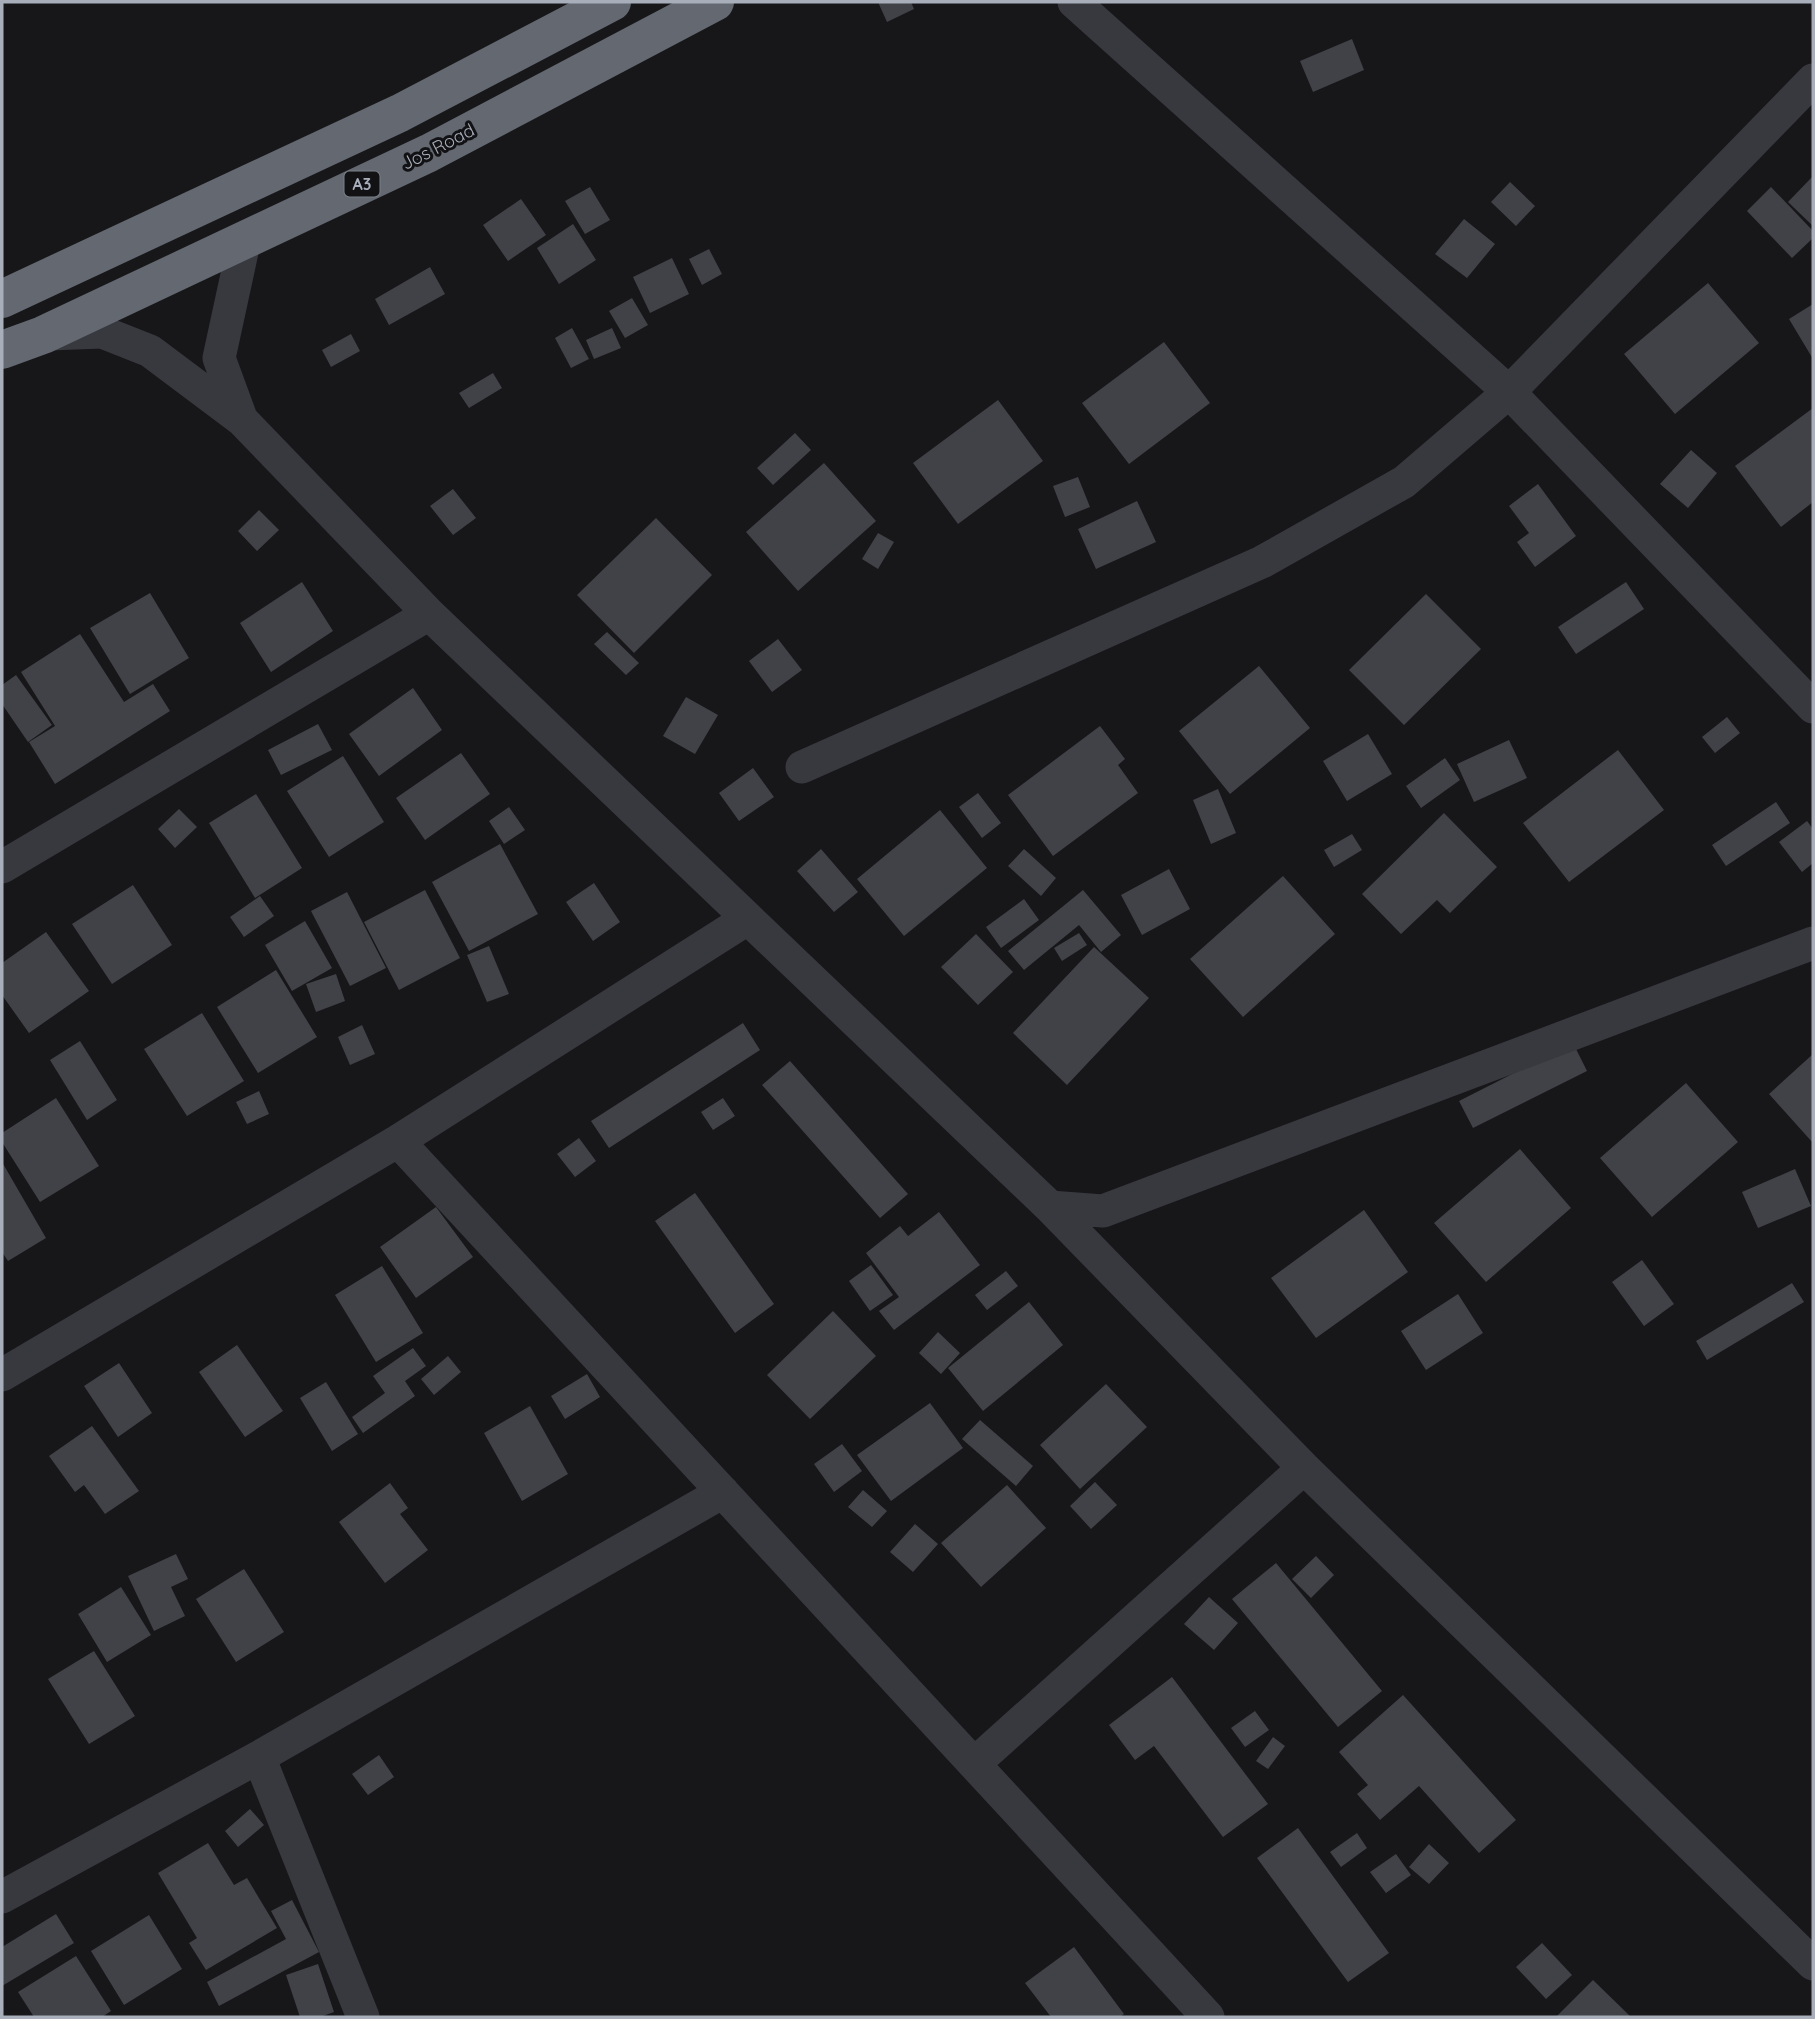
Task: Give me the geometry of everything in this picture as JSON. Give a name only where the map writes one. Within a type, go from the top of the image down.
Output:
[{"type":"highway","points":[[2,299],[400,113],[612,2]]},
{"type":"highway","name":"Jos Road","points":[[2,350],[43,335],[429,153],[715,2]]},
{"type":"street","points":[[1074,2],[1509,392],[1808,693]]},
{"type":"street","points":[[802,767],[1262,562],[1405,482],[1509,392],[1813,80]]},
{"type":"street","points":[[242,420],[219,358],[245,238]]},
{"type":"street","points":[[43,335],[102,332],[150,351],[242,420],[429,614],[1050,1207],[1304,1468],[1813,1964]]},
{"type":"street","points":[[2,867],[429,614]]},
{"type":"street","points":[[2,1375],[398,1141],[747,919]]},
{"type":"street","points":[[1050,1207],[1103,1212],[1813,943]]},
{"type":"street","points":[[398,1141],[1209,2017]]},
{"type":"street","points":[[974,1764],[1304,1468]]},
{"type":"street","points":[[2,1897],[259,1757],[723,1492]]},
{"type":"street","points":[[259,1757],[363,2017]]},
{"type":"building","points":[[878,2],[911,2],[914,9],[887,22]]},
{"type":"building","points":[[1352,39],[1364,70],[1313,92],[1300,61]]},
{"type":"building","points":[[1813,176],[1813,226],[1788,202]]},
{"type":"building","points":[[1510,182],[1535,206],[1516,226],[1491,202]]},
{"type":"building","points":[[590,187],[610,220],[585,234],[565,201]]},
{"type":"building","points":[[1771,187],[1813,231],[1813,238],[1792,258],[1747,211]]},
{"type":"building","points":[[521,199],[546,235],[508,261],[483,225]]},
{"type":"building","points":[[1464,219],[1495,244],[1467,278],[1435,254]]},
{"type":"building","points":[[573,224],[596,260],[559,284],[537,248]]},
{"type":"building","points":[[709,249],[722,274],[702,285],[689,259]]},
{"type":"building","points":[[672,258],[689,294],[650,313],[633,277]]},
{"type":"building","points":[[430,267],[445,294],[389,325],[375,299]]},
{"type":"building","points":[[1708,283],[1759,343],[1675,414],[1624,354]]},
{"type":"building","points":[[632,298],[648,325],[625,338],[609,311]]},
{"type":"building","points":[[1813,304],[1813,359],[1789,319]]},
{"type":"building","points":[[572,328],[589,359],[571,368],[555,338]]},
{"type":"building","points":[[612,328],[621,348],[594,359],[586,340]]},
{"type":"building","points":[[351,334],[360,351],[331,367],[322,350]]},
{"type":"building","points":[[1164,342],[1210,403],[1129,464],[1082,403]]},
{"type":"building","points":[[493,373],[502,388],[469,408],[459,393]]},
{"type":"building","points":[[998,400],[1043,461],[958,524],[913,463]]},
{"type":"building","points":[[1813,408],[1813,502],[1781,527],[1735,466]]},
{"type":"building","points":[[795,433],[811,450],[773,485],[757,468]]},
{"type":"building","points":[[1691,450],[1717,473],[1688,508],[1660,484]]},
{"type":"building","points":[[824,463],[876,521],[798,591],[746,532]]},
{"type":"building","points":[[1078,477],[1090,507],[1065,517],[1053,486]]},
{"type":"building","points":[[1538,484],[1576,536],[1535,567],[1517,542],[1529,533],[1509,506]]},
{"type":"building","points":[[453,489],[476,518],[453,535],[430,506]]},
{"type":"building","points":[[1137,501],[1156,542],[1096,569],[1078,529]]},
{"type":"building","points":[[259,510],[279,530],[257,551],[238,531]]},
{"type":"building","points":[[656,518],[712,575],[634,653],[577,595]]},
{"type":"building","points":[[878,533],[894,542],[878,569],[862,559]]},
{"type":"building","points":[[302,582],[333,631],[271,672],[240,623]]},
{"type":"building","points":[[1626,582],[1644,609],[1576,654],[1558,627]]},
{"type":"building","points":[[150,593],[189,658],[130,694],[90,628]]},
{"type":"building","points":[[1426,594],[1481,649],[1404,725],[1349,670]]},
{"type":"building","points":[[607,632],[639,663],[626,675],[594,644]]},
{"type":"building","points":[[80,634],[124,702],[153,684],[170,711],[55,784],[29,742],[55,726],[21,672]]},
{"type":"building","points":[[778,639],[802,670],[772,692],[749,661]]},
{"type":"building","points":[[1259,666],[1310,728],[1230,794],[1179,731]]},
{"type":"building","points":[[16,675],[52,725],[28,742],[2,704],[2,685]]},
{"type":"building","points":[[413,688],[442,730],[379,776],[349,734]]},
{"type":"building","points":[[686,697],[718,715],[695,754],[663,736]]},
{"type":"building","points":[[1727,717],[1740,733],[1715,753],[1702,737]]},
{"type":"building","points":[[318,724],[332,750],[281,775],[268,750]]},
{"type":"building","points":[[1100,726],[1125,759],[1118,765],[1138,793],[1053,856],[1008,795]]},
{"type":"building","points":[[1368,734],[1392,774],[1347,801],[1323,761]]},
{"type":"building","points":[[1509,740],[1527,778],[1474,802],[1457,764]]},
{"type":"building","points":[[1618,750],[1664,810],[1569,882],[1523,823]]},
{"type":"building","points":[[461,753],[490,794],[425,840],[396,798]]},
{"type":"building","points":[[343,756],[384,822],[329,857],[287,791]]},
{"type":"building","points":[[1445,758],[1460,780],[1421,808],[1406,786]]},
{"type":"building","points":[[753,768],[774,797],[739,821],[719,793]]},
{"type":"building","points":[[1218,789],[1236,833],[1211,844],[1193,800]]},
{"type":"building","points":[[978,793],[1001,823],[982,838],[959,807]]},
{"type":"building","points":[[256,794],[302,868],[255,898],[209,823]]},
{"type":"building","points":[[1776,802],[1790,823],[1726,866],[1712,845]]},
{"type":"building","points":[[509,807],[525,830],[504,844],[489,821]]},
{"type":"building","points":[[179,809],[197,827],[175,848],[158,829]]},
{"type":"building","points":[[940,810],[987,868],[904,936],[857,879]]},
{"type":"building","points":[[1444,813],[1497,867],[1450,913],[1437,900],[1401,934],[1362,894]]},
{"type":"building","points":[[1807,821],[1813,829],[1813,863],[1802,872],[1779,842]]},
{"type":"building","points":[[1352,834],[1362,850],[1334,867],[1324,850]]},
{"type":"building","points":[[500,844],[538,914],[469,951],[432,882]]},
{"type":"building","points":[[821,849],[858,892],[834,912],[797,871]]},
{"type":"building","points":[[1024,849],[1056,878],[1041,896],[1008,866]]},
{"type":"building","points":[[1169,869],[1190,909],[1142,935],[1121,895]]},
{"type":"building","points":[[1283,876],[1335,934],[1243,1017],[1190,959]]},
{"type":"building","points":[[594,883],[620,922],[593,941],[566,902]]},
{"type":"building","points":[[133,885],[172,945],[112,984],[72,924]]},
{"type":"building","points":[[425,890],[460,958],[399,990],[364,922]]},
{"type":"building","points":[[1083,890],[1121,935],[1101,952],[1079,925],[1024,970],[1008,951]]},
{"type":"building","points":[[347,892],[386,968],[350,986],[311,911]]},
{"type":"building","points":[[260,896],[274,916],[244,937],[230,917]]},
{"type":"building","points":[[1024,899],[1039,920],[1001,948],[986,927]]},
{"type":"building","points":[[305,921],[332,968],[292,991],[265,945]]},
{"type":"building","points":[[46,932],[89,991],[29,1033],[2,995],[2,963]]},
{"type":"building","points":[[1079,933],[1087,945],[1062,961],[1054,948]]},
{"type":"building","points":[[976,934],[1013,972],[978,1005],[941,967]]},
{"type":"building","points":[[489,946],[509,994],[487,1002],[467,955]]},
{"type":"building","points":[[1094,947],[1149,998],[1067,1085],[1013,1033]]},
{"type":"building","points":[[276,970],[317,1037],[258,1073],[217,1007]]},
{"type":"building","points":[[336,974],[345,1001],[316,1012],[306,984]]},
{"type":"building","points":[[202,1013],[244,1081],[187,1116],[144,1049]]},
{"type":"building","points":[[743,1023],[760,1050],[609,1148],[591,1121]]},
{"type":"building","points":[[362,1025],[375,1054],[350,1065],[338,1037]]},
{"type":"building","points":[[80,1041],[117,1100],[87,1120],[50,1060]]},
{"type":"building","points":[[1573,1043],[1587,1071],[1473,1128],[1459,1101]]},
{"type":"building","points":[[1813,1054],[1813,1143],[1769,1094]]},
{"type":"building","points":[[790,1061],[908,1194],[880,1218],[762,1085]]},
{"type":"building","points":[[1686,1083],[1738,1142],[1652,1217],[1600,1158]]},
{"type":"building","points":[[259,1091],[269,1114],[247,1124],[236,1102]]},
{"type":"building","points":[[56,1098],[99,1166],[40,1202],[2,1142],[2,1133]]},
{"type":"building","points":[[723,1098],[735,1116],[713,1130],[701,1112]]},
{"type":"building","points":[[579,1138],[596,1161],[575,1177],[557,1154]]},
{"type":"building","points":[[1520,1149],[1571,1208],[1486,1282],[1434,1223]]},
{"type":"building","points":[[2,1162],[46,1238],[8,1261],[2,1252]]},
{"type":"building","points":[[1795,1169],[1811,1206],[1758,1228],[1742,1192]]},
{"type":"building","points":[[695,1193],[774,1304],[735,1333],[655,1221]]},
{"type":"building","points":[[436,1207],[473,1257],[416,1298],[380,1247]]},
{"type":"building","points":[[1364,1210],[1408,1272],[1316,1338],[1271,1278]]},
{"type":"building","points":[[939,1212],[980,1265],[894,1330],[879,1311],[899,1297],[866,1253],[900,1226],[908,1236]]},
{"type":"building","points":[[1642,1260],[1674,1304],[1644,1326],[1612,1282]]},
{"type":"building","points":[[871,1265],[893,1295],[870,1311],[849,1281]]},
{"type":"building","points":[[382,1266],[423,1333],[376,1362],[335,1295]]},
{"type":"building","points":[[1006,1271],[1018,1286],[987,1310],[975,1295]]},
{"type":"building","points":[[1792,1283],[1804,1302],[1707,1360],[1696,1341]]},
{"type":"building","points":[[1458,1294],[1483,1333],[1426,1370],[1401,1331]]},
{"type":"building","points":[[1029,1302],[1063,1345],[983,1411],[948,1368]]},
{"type":"building","points":[[833,1311],[876,1356],[810,1419],[767,1375]]},
{"type":"building","points":[[938,1332],[960,1353],[941,1374],[919,1353]]},
{"type":"building","points":[[237,1345],[283,1411],[245,1437],[199,1372]]},
{"type":"building","points":[[413,1348],[426,1366],[405,1381],[415,1396],[363,1433],[352,1417],[385,1393],[373,1376]]},
{"type":"building","points":[[448,1356],[461,1372],[434,1395],[421,1379]]},
{"type":"building","points":[[119,1363],[152,1413],[118,1437],[84,1386]]},
{"type":"building","points":[[587,1374],[600,1397],[565,1419],[551,1396]]},
{"type":"building","points":[[326,1382],[358,1434],[332,1451],[300,1398]]},
{"type":"building","points":[[1106,1384],[1147,1427],[1080,1489],[1040,1445]]},
{"type":"building","points":[[930,1403],[963,1448],[891,1501],[857,1455]]},
{"type":"building","points":[[530,1406],[568,1474],[522,1501],[484,1433]]},
{"type":"building","points":[[980,1420],[1033,1466],[1016,1486],[962,1439]]},
{"type":"building","points":[[92,1426],[139,1491],[105,1514],[84,1485],[75,1492],[49,1456]]},
{"type":"building","points":[[842,1444],[862,1471],[834,1492],[814,1464]]},
{"type":"building","points":[[1095,1482],[1117,1505],[1091,1529],[1070,1506]]},
{"type":"building","points":[[390,1483],[408,1508],[400,1514],[428,1550],[385,1583],[339,1522]]},
{"type":"building","points":[[1007,1485],[1046,1528],[981,1587],[941,1543]]},
{"type":"building","points":[[863,1490],[887,1511],[872,1527],[848,1507]]},
{"type":"building","points":[[915,1524],[938,1544],[913,1572],[890,1552]]},
{"type":"building","points":[[176,1554],[188,1579],[171,1587],[185,1616],[154,1631],[128,1576]]},
{"type":"building","points":[[1316,1556],[1334,1575],[1311,1598],[1292,1579]]},
{"type":"building","points":[[1276,1563],[1382,1691],[1338,1727],[1232,1599]]},
{"type":"building","points":[[244,1569],[284,1632],[236,1662],[196,1599]]},
{"type":"building","points":[[121,1587],[151,1635],[107,1662],[78,1614]]},
{"type":"building","points":[[1209,1597],[1238,1623],[1214,1650],[1184,1624]]},
{"type":"building","points":[[94,1651],[135,1716],[89,1744],[48,1679]]},
{"type":"building","points":[[1172,1677],[1268,1804],[1223,1837],[1154,1746],[1135,1760],[1109,1725]]},
{"type":"building","points":[[1403,1695],[1516,1820],[1479,1853],[1419,1786],[1380,1820],[1357,1794],[1368,1785],[1339,1752]]},
{"type":"building","points":[[1255,1711],[1269,1730],[1245,1747],[1231,1728]]},
{"type":"building","points":[[1273,1737],[1285,1746],[1268,1769],[1256,1761]]},
{"type":"building","points":[[379,1755],[394,1777],[368,1795],[352,1774]]},
{"type":"building","points":[[250,1809],[264,1825],[238,1847],[225,1831]]},
{"type":"building","points":[[1298,1828],[1389,1953],[1348,1982],[1257,1858]]},
{"type":"building","points":[[1357,1833],[1367,1848],[1341,1867],[1330,1852]]},
{"type":"building","points":[[208,1843],[234,1885],[247,1878],[277,1928],[206,1970],[189,1943],[197,1938],[158,1873]]},
{"type":"building","points":[[1429,1844],[1449,1863],[1429,1884],[1409,1867]]},
{"type":"building","points":[[1396,1854],[1411,1875],[1386,1893],[1370,1872]]},
{"type":"building","points":[[292,1900],[319,1952],[219,2006],[207,1982],[286,1939],[271,1911]]},
{"type":"building","points":[[56,1914],[74,1943],[2,1986],[2,1947]]},
{"type":"building","points":[[149,1915],[182,1969],[124,2005],[91,1951]]},
{"type":"building","points":[[1542,1943],[1572,1975],[1546,1999],[1516,1967]]},
{"type":"building","points":[[1074,1947],[1124,2014],[1120,2017],[1051,2017],[1025,1983]]},
{"type":"building","points":[[76,1956],[111,2011],[102,2017],[34,2017],[18,1992]]},
{"type":"building","points":[[318,1964],[334,2012],[320,2017],[300,2017],[286,1975]]},
{"type":"building","points":[[1593,1980],[1631,2017],[1556,2017]]}]
